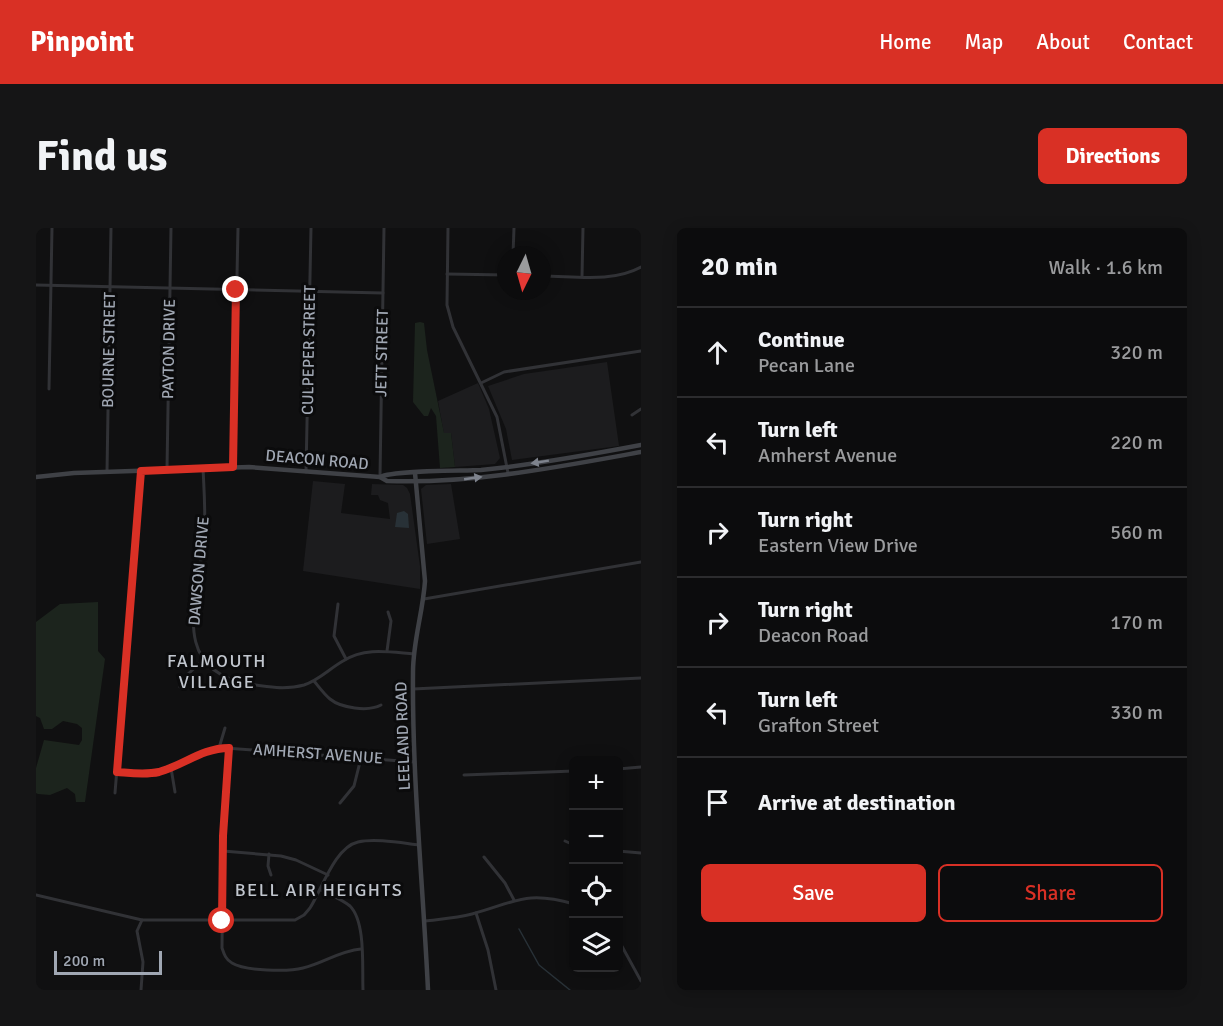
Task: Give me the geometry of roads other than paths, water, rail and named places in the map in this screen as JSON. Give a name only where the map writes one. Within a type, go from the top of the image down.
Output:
[{"type":"main road","name":"DEACON ROAD","points":[[380,477],[387,473],[507,467],[641,445]]},
{"type":"main road","name":"DEACON ROAD","points":[[36,477],[233,467],[380,477],[387,482],[415,482],[458,480],[641,452]]},
{"type":"main road","points":[[415,473],[415,482]]},
{"type":"main road","name":"LEELAND ROAD","points":[[415,482],[424,566],[424,599],[414,654],[415,762],[429,990]]},
{"type":"street","points":[[49,389],[52,228]]},
{"type":"street","name":"BOURNE STREET","points":[[106,472],[111,228]]},
{"type":"street","name":"PAYTON DRIVE","points":[[167,470],[171,228]]},
{"type":"street","points":[[233,467],[238,228]]},
{"type":"street","name":"CULPEPER STREET","points":[[306,471],[311,228]]},
{"type":"street","name":"JETT STREET","points":[[380,477],[384,228]]},
{"type":"street","points":[[447,228],[447,305],[450,320],[497,417],[508,473]]},
{"type":"street","points":[[513,246],[514,228]]},
{"type":"street","points":[[582,276],[583,228]]},
{"type":"street","points":[[551,276],[618,276],[641,267]]},
{"type":"street","points":[[447,274],[497,275]]},
{"type":"street","points":[[36,285],[383,293]]},
{"type":"street","points":[[481,383],[504,372],[641,351]]},
{"type":"street","points":[[632,415],[641,409]]},
{"type":"street","name":"DAWSON DRIVE","points":[[203,468],[204,537],[194,597],[193,621],[196,645],[203,660]]},
{"type":"street","points":[[116,793],[141,471]]},
{"type":"street","points":[[424,599],[641,561]]},
{"type":"street","points":[[338,604],[334,636],[346,659]]},
{"type":"street","points":[[387,651],[391,621],[388,612]]},
{"type":"street","points":[[180,687],[203,660],[219,675],[235,682],[263,687],[287,687],[301,686],[314,681],[346,659],[368,652],[387,651],[414,654]]},
{"type":"street","points":[[413,689],[641,678]]},
{"type":"street","points":[[314,681],[330,699],[340,704],[371,708],[381,705]]},
{"type":"street","points":[[219,748],[225,728]]},
{"type":"street","name":"AMHERST AVENUE","points":[[117,772],[146,774],[171,768],[202,752],[219,748],[415,762]]},
{"type":"street","points":[[229,748],[223,851],[222,921],[223,951],[230,962],[239,966],[296,969],[316,964],[341,952],[361,949]]},
{"type":"street","points":[[340,803],[354,786],[361,758]]},
{"type":"street","points":[[623,769],[641,767]]},
{"type":"street","points":[[171,768],[176,792]]},
{"type":"street","points":[[464,775],[569,771]]},
{"type":"street","points":[[36,895],[142,920],[295,920],[307,912],[340,855],[348,846],[365,841],[419,844]]},
{"type":"street","points":[[565,841],[569,843]]},
{"type":"street","points":[[223,851],[269,854],[296,860],[328,875]]},
{"type":"street","points":[[623,851],[641,853]]},
{"type":"street","points":[[269,854],[268,866],[271,875]]},
{"type":"street","points":[[484,857],[505,883],[514,900]]},
{"type":"street","points":[[321,890],[343,901],[354,912],[360,927],[363,990]]},
{"type":"street","points":[[425,921],[456,918],[514,900],[535,897],[569,903]]},
{"type":"street","points":[[476,913],[488,950],[496,990]]},
{"type":"street","points":[[141,990],[143,962],[137,931],[142,920]]},
{"type":"street","points":[[623,948],[641,981]]},
{"type":"waterway","points":[[519,929],[539,965],[570,990]]},
{"type":"district","name":"FALMOUTH VILLAGE","points":[[217,671]]},
{"type":"district","name":"BELL AIR HEIGHTS","points":[[319,890]]}]
